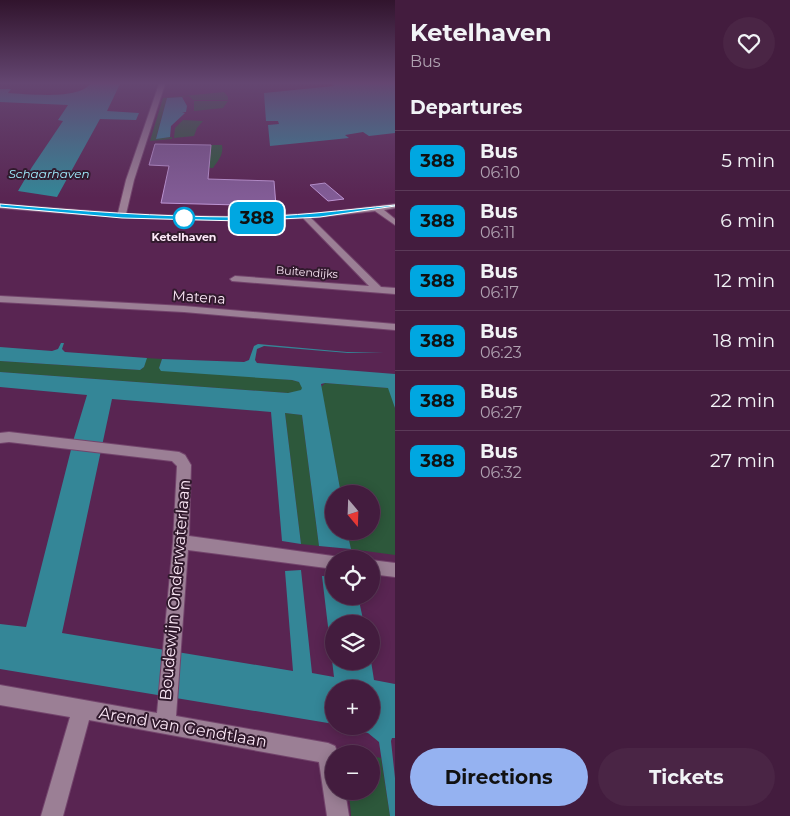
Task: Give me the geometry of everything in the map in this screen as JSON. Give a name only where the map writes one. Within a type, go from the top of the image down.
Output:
[{"type":"street","points":[[123,212],[130,180],[149,122]]},
{"type":"street","points":[[0,208],[123,212],[241,219],[305,216],[395,206]]},
{"type":"street","points":[[378,209],[395,223]]},
{"type":"street","name":"Buitendijks","points":[[305,216],[378,290]]},
{"type":"street","name":"Buitendijks","points":[[235,279],[395,291]]},
{"type":"street","name":"Matena","points":[[0,299],[184,309],[395,327]]},
{"type":"street","name":"Boudewijn Onderwaterlaan","points":[[0,438],[9,437],[174,456],[184,464],[173,647],[166,703],[166,724]]},
{"type":"street","points":[[180,542],[325,561]]},
{"type":"street","points":[[380,568],[395,570]]},
{"type":"street","name":"Arend van Gendtlaan","points":[[0,696],[325,752]]},
{"type":"street","points":[[52,816],[82,709]]},
{"type":"street","name":"Arend van Gendtlaan","points":[[335,800],[338,816]]},
{"type":"shaded area","points":[[156,122],[160,122],[156,138],[172,137],[172,139],[150,141]]},
{"type":"shaded area","points":[[181,122],[202,122],[194,136],[174,138],[175,128]]},
{"type":"shaded area","points":[[211,145],[222,145],[220,157],[213,168],[190,167]]},
{"type":"shaded area","points":[[146,358],[162,359],[159,368],[292,380],[299,382],[303,388],[301,391],[288,393],[0,372],[0,361],[140,370],[144,367]]},
{"type":"shaded area","points":[[325,383],[389,388],[395,408],[395,555],[380,553],[380,550],[351,549],[349,540],[380,540],[380,485],[339,485],[321,387]]},
{"type":"shaded area","points":[[285,413],[302,415],[319,546],[301,544]]},
{"type":"shaded area","points":[[381,758],[390,816],[351,816],[350,800],[380,800]]},
{"type":"water","name":"Schaarhaven","points":[[62,122],[98,122],[57,197],[18,191]]},
{"type":"water","points":[[161,122],[175,122],[171,126],[170,137],[156,139]]},
{"type":"water","points":[[278,122],[395,122],[395,133],[369,136],[363,132],[345,135],[349,138],[270,146],[268,125],[279,124]]},
{"type":"water","points":[[61,343],[64,343],[62,349],[65,352],[147,358],[144,367],[140,370],[0,361],[0,347],[52,351],[58,349]]},
{"type":"water","points":[[258,344],[347,352],[384,353],[348,353],[264,346],[257,349],[255,360],[257,363],[395,374],[395,408],[388,388],[321,384],[339,485],[325,485],[325,540],[349,540],[351,549],[319,546],[302,415],[285,413],[301,544],[282,541],[271,412],[112,399],[62,633],[293,671],[285,571],[301,570],[312,673],[334,677],[333,670],[372,670],[374,680],[325,680],[325,723],[0,669],[0,624],[26,627],[74,438],[87,395],[0,387],[0,372],[288,393],[301,390],[299,382],[292,380],[161,371],[159,368],[162,359],[244,362],[249,360],[254,346]]},
{"type":"water","points":[[322,576],[325,576],[325,601]]},
{"type":"water","points":[[325,605],[360,605],[362,615],[327,615]]},
{"type":"water","points":[[380,681],[395,684],[395,738],[392,738],[391,741],[395,778],[395,816],[390,816],[379,742],[370,735],[380,735]]},
{"type":"building","points":[[155,144],[211,145],[208,179],[274,181],[276,206],[161,203],[169,166],[149,165]]},
{"type":"building","points":[[325,183],[344,199],[328,201],[310,185]]},
{"type":"bus line","name":"388","points":[[0,206],[122,216],[241,219],[320,215],[395,206]]},
{"type":"place","name":"Ketelhaven","points":[[184,218]]}]
